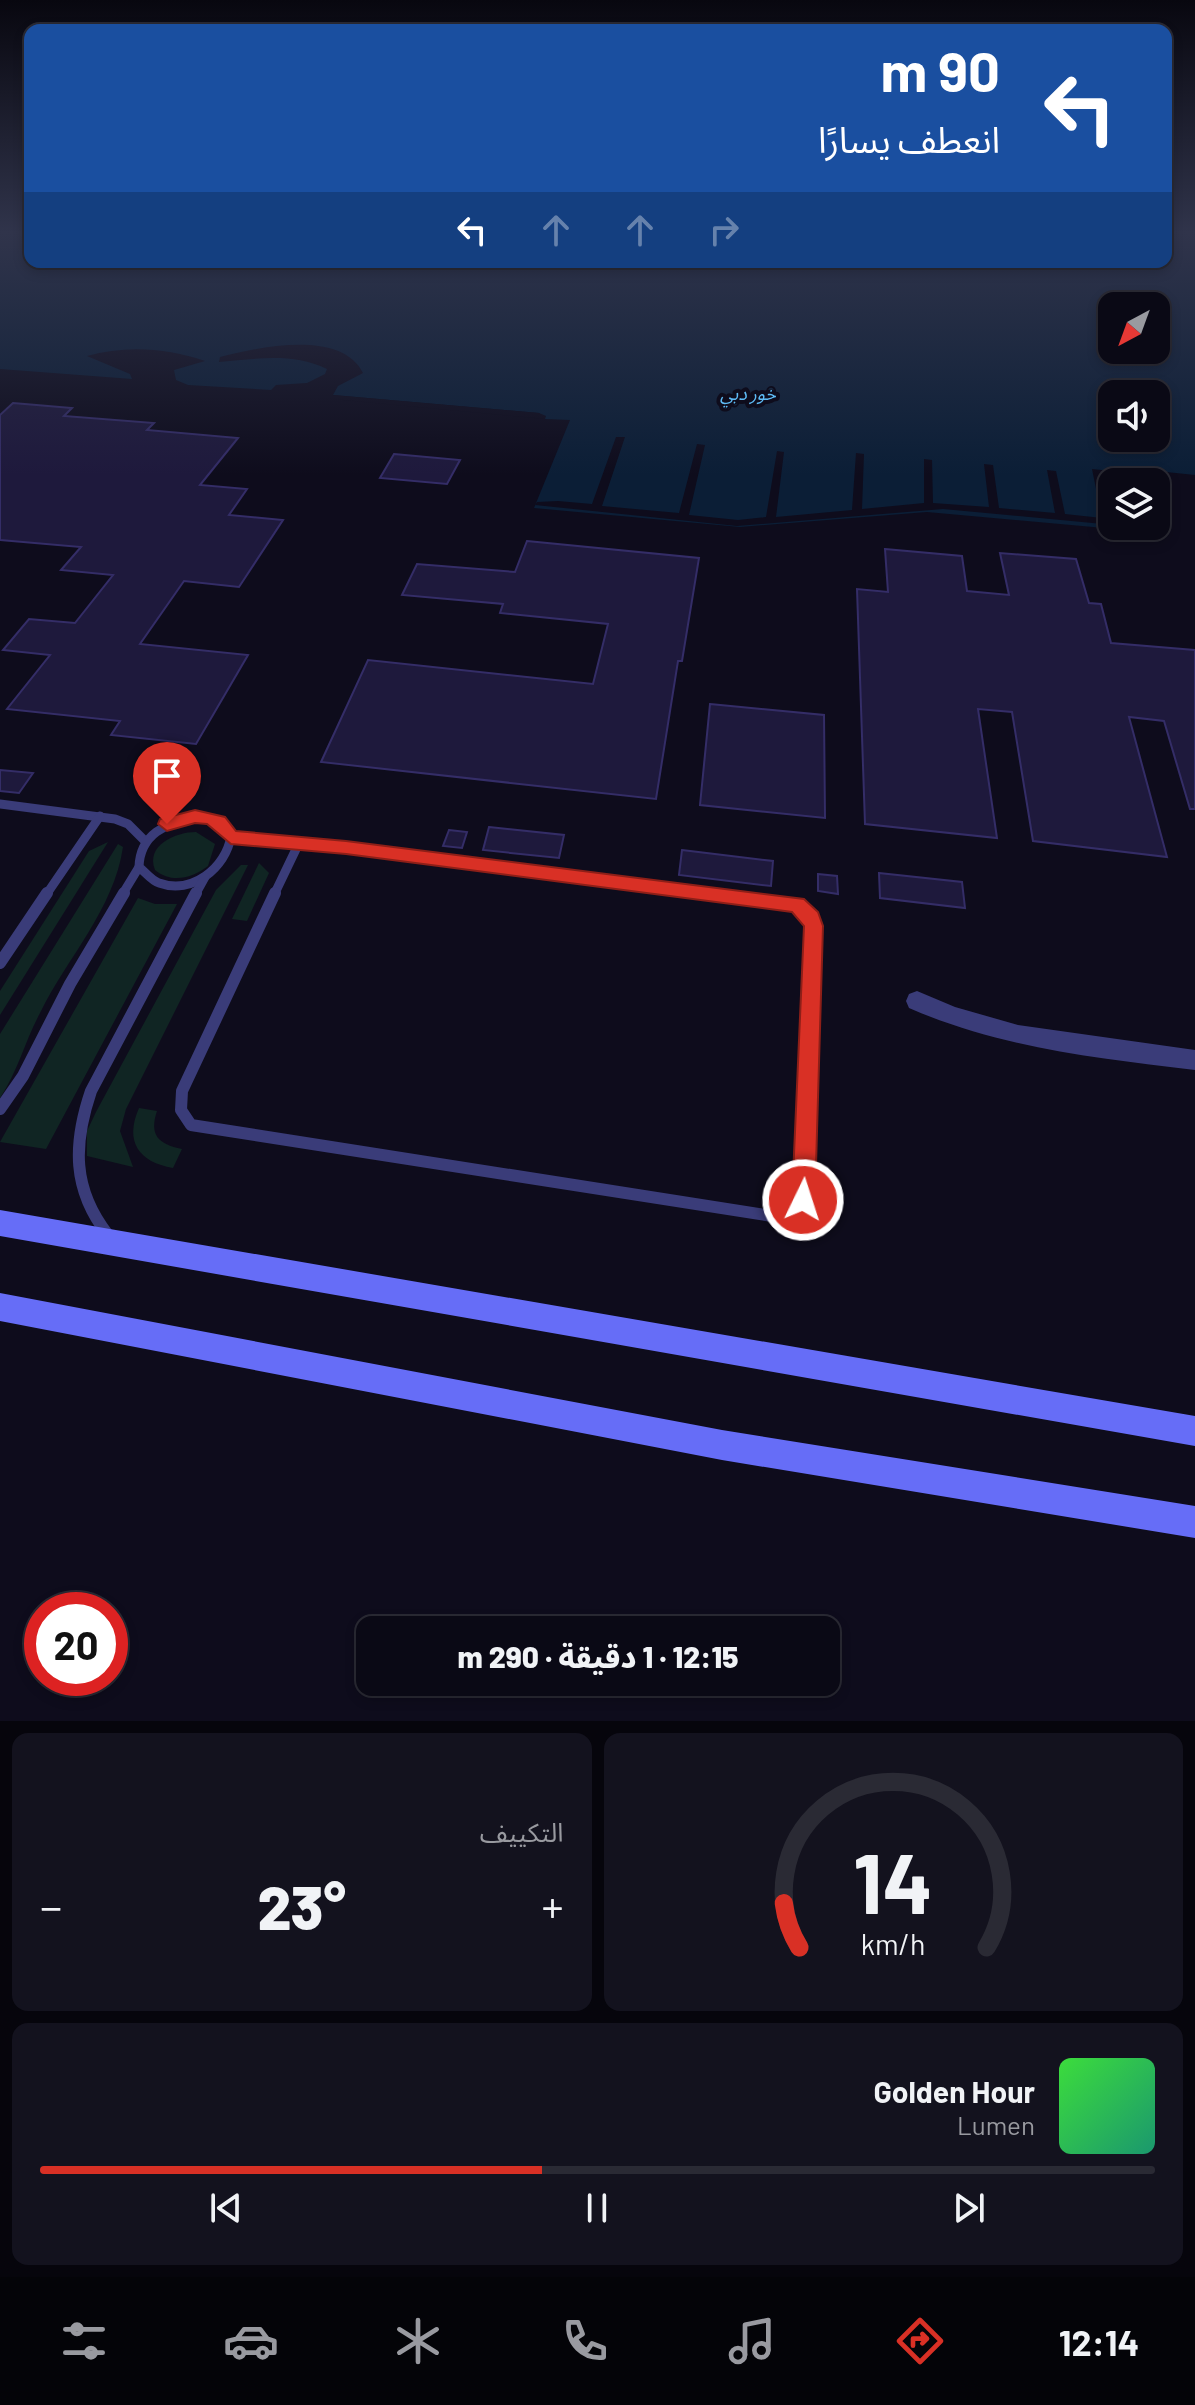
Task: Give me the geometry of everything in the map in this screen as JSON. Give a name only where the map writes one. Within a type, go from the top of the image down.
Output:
[{"type":"main road","points":[[0,1223],[1195,1431]]},
{"type":"main road","points":[[0,1307],[722,1445],[1195,1522]]},
{"type":"street","points":[[917,1001],[991,1031],[1195,1060]]},
{"type":"street","points":[[0,1320],[80,1321]]},
{"type":"lane","points":[[0,804],[100,816],[128,824],[145,841]]},
{"type":"lane","points":[[0,963],[100,816]]},
{"type":"lane","points":[[0,1109],[23,1076],[70,984],[139,867],[145,841],[167,824],[195,817],[219,822],[231,838],[229,855],[205,877],[91,1091],[79,1123],[75,1157],[79,1189],[93,1218],[115,1242]]},
{"type":"lane","points":[[231,838],[346,847],[772,901],[797,905],[806,910],[813,926],[806,1173],[803,1200],[796,1210],[772,1216],[191,1125],[182,1116],[179,1104],[182,1091],[298,845]]},
{"type":"lane","points":[[139,867],[153,881],[165,885],[178,885],[205,877]]},
{"type":"green space","points":[[196,832],[215,844],[208,866],[182,878],[168,877],[155,870],[153,861],[158,847],[172,837]]},
{"type":"green space","points":[[108,842],[0,1015],[0,991],[89,851]]},
{"type":"green space","points":[[118,844],[123,847],[110,891],[40,1013],[0,1098],[0,1034]]},
{"type":"green space","points":[[259,863],[269,873],[247,921],[232,919]]},
{"type":"green space","points":[[241,865],[248,865],[126,1109],[120,1131],[133,1167],[87,1156],[87,1131],[96,1112],[216,890]]},
{"type":"green space","points":[[138,898],[155,904],[177,904],[46,1149],[0,1142]]},
{"type":"green space","points":[[139,1108],[157,1111],[154,1126],[158,1137],[182,1149],[173,1168],[151,1161],[138,1148],[133,1131]]},
{"type":"water","name":"خور دبي","points":[[0,314],[1098,314],[1098,364],[1170,364],[1170,314],[1195,314],[1195,475],[1170,472],[1170,468],[1092,469],[1098,498],[1098,527],[927,512],[740,527],[534,508],[570,420],[545,419],[539,413],[333,395],[338,386],[363,373],[352,359],[319,346],[277,346],[220,357],[219,362],[260,358],[301,360],[327,369],[325,374],[307,383],[276,385],[271,390],[188,385],[176,380],[174,370],[205,361],[176,353],[117,350],[87,356],[130,374],[132,379],[0,369]]},
{"type":"pier","points":[[333,395],[546,416],[545,419],[333,399]]},
{"type":"pier","points":[[616,437],[625,437],[602,506],[679,513],[697,444],[705,445],[689,515],[738,520],[766,517],[777,451],[784,452],[776,517],[852,510],[856,453],[864,454],[862,509],[924,503],[924,459],[932,460],[933,503],[989,507],[984,464],[993,465],[999,508],[1055,513],[1047,470],[1056,471],[1065,514],[1098,518],[1098,524],[943,509],[737,526],[535,505],[537,502],[558,501],[592,504]]},
{"type":"building","points":[[13,403],[72,408],[64,416],[154,423],[147,430],[238,438],[200,485],[247,489],[229,515],[283,520],[239,587],[184,581],[140,644],[248,655],[196,744],[111,735],[120,721],[7,709],[50,655],[3,650],[29,619],[75,623],[113,575],[61,570],[81,547],[0,540],[0,415]]},
{"type":"building","points":[[394,454],[460,460],[447,484],[380,478]]},
{"type":"building","points":[[527,541],[699,558],[682,661],[678,661],[656,799],[321,762],[368,660],[593,684],[608,624],[500,613],[503,604],[402,595],[417,564],[515,572]]},
{"type":"building","points":[[885,549],[962,556],[967,591],[1009,595],[1000,553],[1076,559],[1089,603],[1101,604],[1111,643],[1195,650],[1195,809],[1190,809],[1164,721],[1129,717],[1167,857],[1033,841],[1012,712],[978,709],[997,838],[865,824],[857,589],[888,592]]},
{"type":"building","points":[[710,704],[824,715],[825,818],[700,805]]},
{"type":"building","points":[[0,770],[33,773],[19,793],[0,791]]},
{"type":"building","points":[[489,827],[564,835],[559,858],[483,850]]},
{"type":"building","points":[[449,830],[467,832],[462,848],[443,846]]},
{"type":"building","points":[[682,850],[773,861],[771,886],[679,875]]},
{"type":"building","points":[[879,873],[962,882],[965,908],[880,898]]},
{"type":"building","points":[[818,874],[837,876],[838,894],[818,891]]},
{"type":"route","points":[[167,824],[181,819],[208,818],[219,822],[231,838],[346,847],[787,903],[806,910],[812,917],[813,926],[803,1200]]}]
